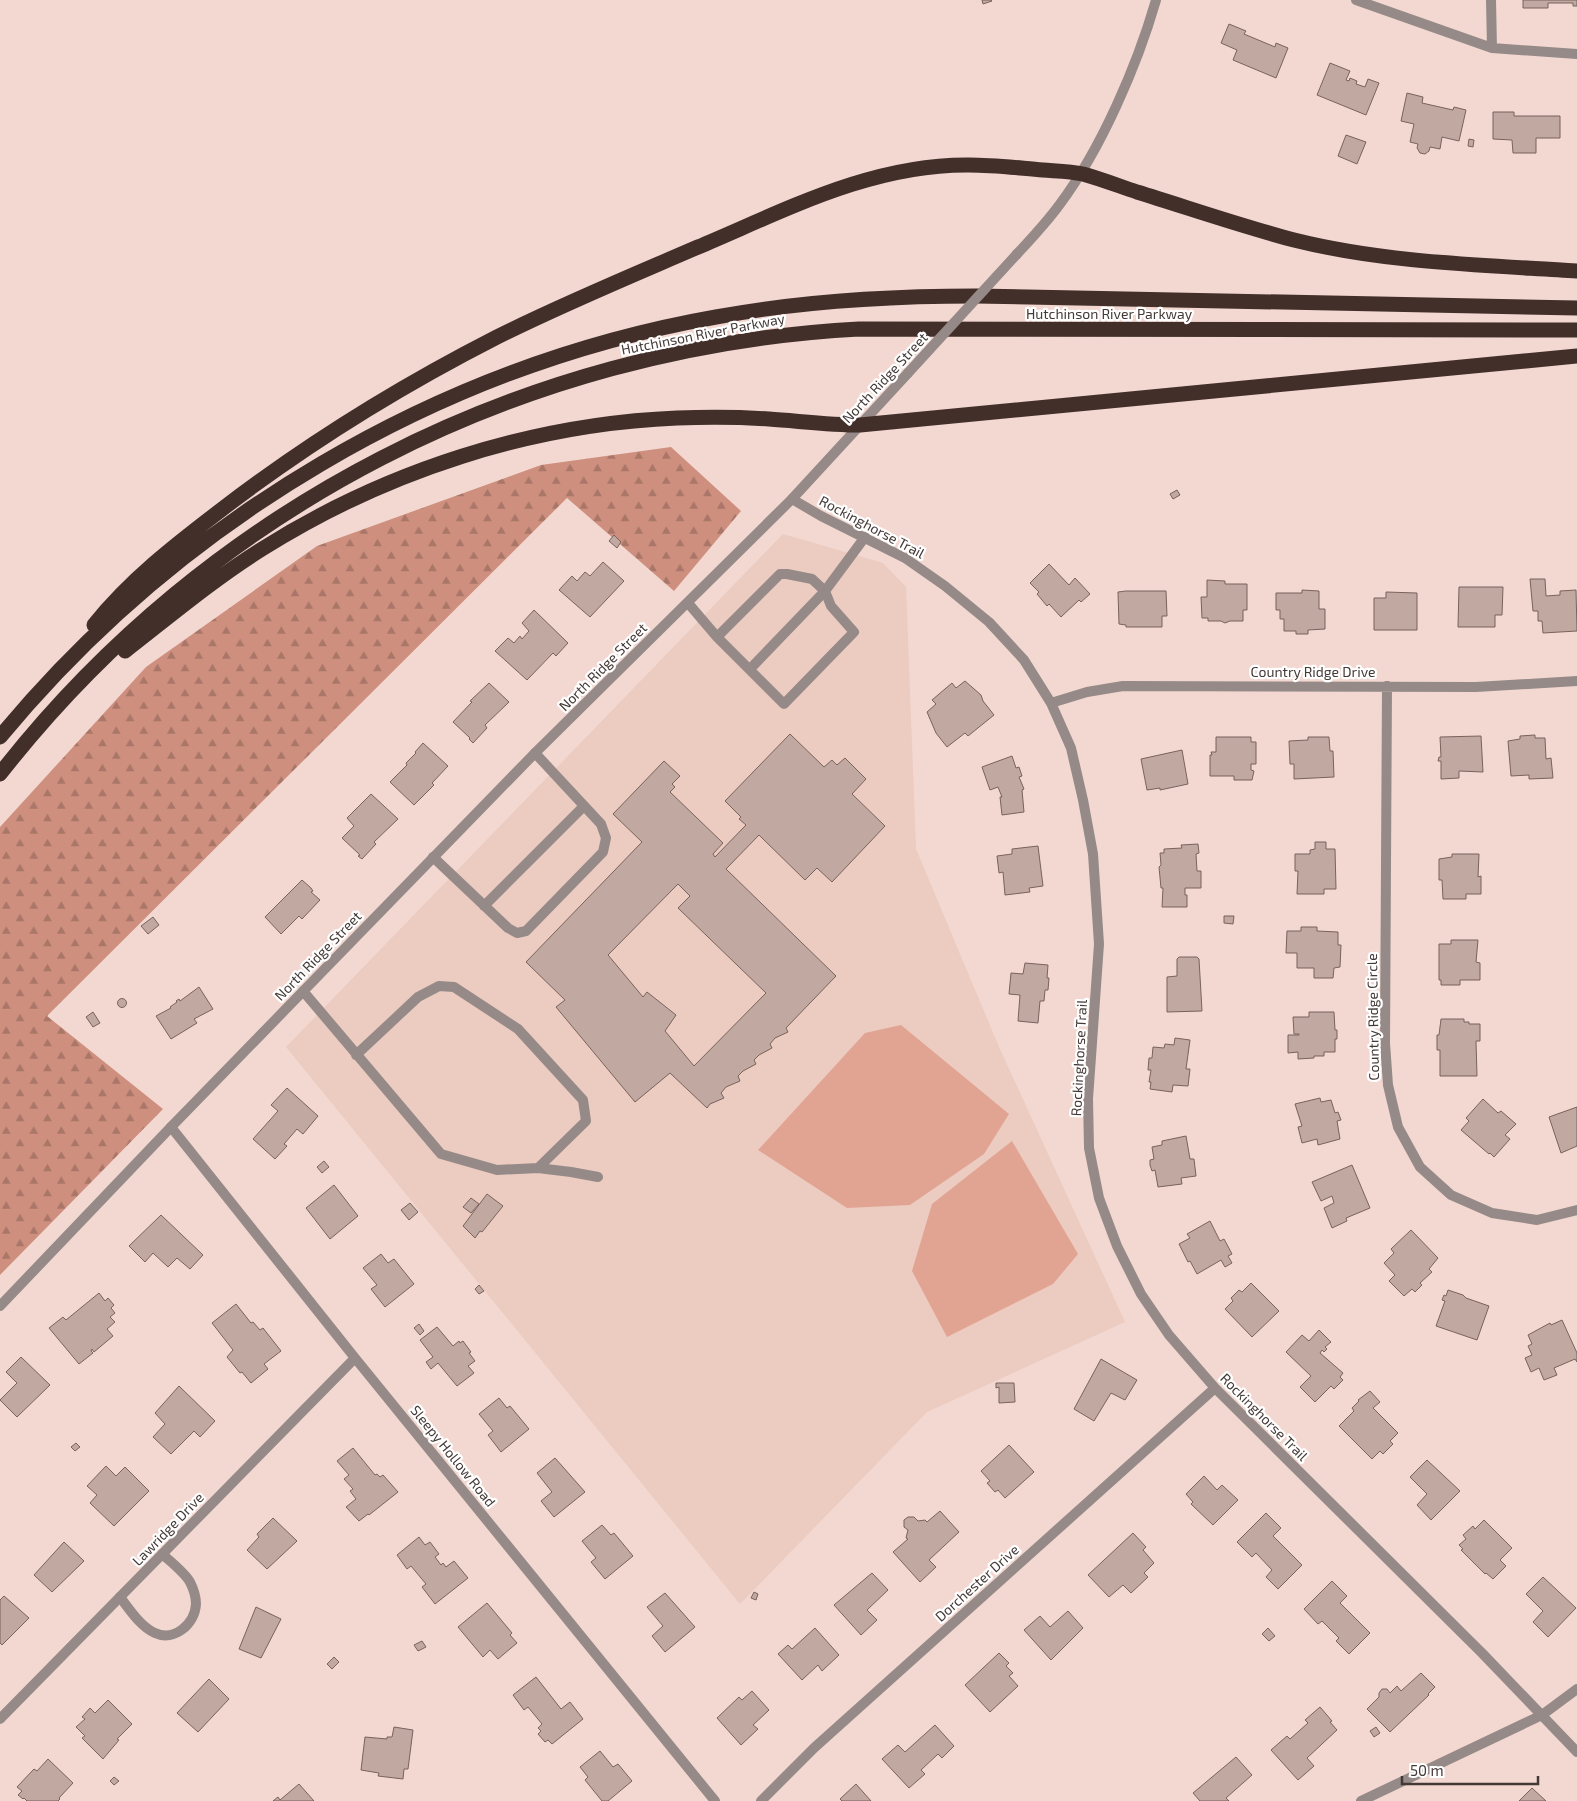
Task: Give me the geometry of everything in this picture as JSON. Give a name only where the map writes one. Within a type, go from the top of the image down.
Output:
[{"type":"highway","points":[[53,677],[122,592],[173,548],[239,496],[374,406],[459,357],[593,293],[798,204],[866,179],[915,168],[952,165],[1009,167],[1080,174],[1252,228],[1318,245],[1408,259],[1577,272]]},
{"type":"highway","name":"Hutchinson River Parkway","points":[[0,737],[53,677],[118,613],[175,564],[255,506],[312,470],[385,430],[482,386],[552,359],[654,330],[713,317],[778,307],[845,300],[911,297],[1120,298],[1577,308]]},
{"type":"highway","name":"Hutchinson River Parkway","points":[[0,774],[68,695],[114,648],[183,588],[249,538],[324,490],[412,442],[472,415],[535,391],[598,372],[638,361],[760,338],[859,329],[1577,330]]},
{"type":"highway","points":[[68,695],[194,597],[261,549],[301,526],[352,500],[448,461],[494,447],[563,431],[645,420],[682,418],[746,418],[860,425],[1577,356]]},
{"type":"street","name":"North Ridge Street","points":[[0,1306],[171,1127],[535,753],[792,499],[1017,254],[1059,205],[1080,174],[1107,123],[1132,69],[1150,22],[1156,0]]},
{"type":"street","points":[[1356,0],[1492,48],[1577,54]]},
{"type":"street","points":[[1491,0],[1492,48]]},
{"type":"street","name":"Rockinghorse Trail","points":[[792,499],[821,516],[905,558],[945,586],[989,622],[1024,660],[1051,703],[1071,748],[1093,854],[1099,944],[1088,1099],[1089,1148],[1099,1198],[1117,1246],[1141,1294],[1169,1335],[1215,1388],[1482,1653],[1577,1752]]},
{"type":"street","points":[[750,669],[825,592],[865,537]]},
{"type":"street","points":[[688,603],[717,637],[784,704],[854,632],[831,606],[825,592],[812,579],[780,574],[717,637]]},
{"type":"street","name":"Country Ridge Drive","points":[[1051,703],[1088,692],[1123,686],[1476,687],[1577,681]]},
{"type":"street","name":"Country Ridge Circle","points":[[1387,686],[1385,1043],[1388,1085],[1398,1127],[1420,1167],[1451,1195],[1492,1213],[1537,1220],[1577,1210]]},
{"type":"street","points":[[433,858],[508,928],[516,933],[526,931],[603,852],[606,838],[601,824],[535,753]]},
{"type":"street","points":[[484,906],[584,806]]},
{"type":"street","points":[[356,1055],[418,997],[439,986],[454,987],[518,1029],[583,1100],[586,1121],[538,1168]]},
{"type":"street","points":[[303,991],[441,1154],[496,1170],[538,1168],[598,1177]]},
{"type":"street","name":"Sleepy Hollow Road","points":[[171,1127],[355,1358],[715,1801]]},
{"type":"street","name":"Lawridge Drive","points":[[0,1719],[355,1358]]},
{"type":"street","name":"Dorchester Drive","points":[[761,1801],[814,1748],[1215,1388]]},
{"type":"street","points":[[120,1598],[141,1624],[156,1634],[172,1636],[182,1630],[191,1620],[194,1613],[196,1605],[194,1594],[189,1581],[162,1554]]},
{"type":"street","points":[[1361,1801],[1427,1768],[1490,1741],[1542,1714],[1577,1688]]},
{"type":"shaded area","points":[[783,534],[883,563],[906,587],[916,849],[999,1047],[1125,1322],[927,1412],[740,1604],[286,1047]]},
{"type":"shaded area","points":[[901,1025],[1009,1114],[984,1154],[910,1205],[847,1208],[758,1150],[865,1033]]},
{"type":"shaded area","points":[[1012,1141],[1078,1254],[1053,1284],[947,1337],[912,1271],[932,1204]]},
{"type":"green space","points":[[671,447],[741,511],[674,591],[567,498],[47,1016],[163,1109],[0,1275],[0,827],[146,667],[317,546],[541,465]]},
{"type":"building","points":[[982,0],[991,0],[992,1],[983,4]]},
{"type":"building","points":[[1523,0],[1577,0],[1577,6],[1573,6],[1573,3],[1548,3],[1548,8],[1523,8]]},
{"type":"building","points":[[1229,24],[1246,31],[1244,34],[1275,47],[1276,43],[1288,48],[1276,78],[1233,60],[1237,50],[1221,43]]},
{"type":"building","points":[[1330,63],[1350,71],[1346,80],[1349,81],[1350,78],[1357,81],[1356,84],[1365,87],[1368,79],[1379,83],[1366,115],[1317,95]]},
{"type":"building","points":[[1407,93],[1423,97],[1422,103],[1453,110],[1454,107],[1466,110],[1459,141],[1442,137],[1440,149],[1430,147],[1429,151],[1425,154],[1420,153],[1417,148],[1418,144],[1410,142],[1414,124],[1401,121]]},
{"type":"building","points":[[1493,112],[1514,112],[1514,116],[1560,116],[1560,138],[1536,138],[1536,153],[1513,153],[1512,140],[1493,139]]},
{"type":"building","points":[[1346,135],[1366,142],[1357,164],[1338,156]]},
{"type":"building","points":[[1469,139],[1474,140],[1473,147],[1468,146]]},
{"type":"building","points":[[1177,490],[1180,495],[1173,499],[1170,494]]},
{"type":"building","points":[[614,535],[621,542],[617,548],[609,541]]},
{"type":"building","points":[[603,562],[624,581],[590,617],[559,590],[572,576],[577,581],[585,572],[590,576]]},
{"type":"building","points":[[1049,564],[1069,585],[1075,578],[1090,594],[1081,602],[1079,600],[1061,617],[1049,604],[1047,606],[1037,594],[1039,592],[1030,583]]},
{"type":"building","points":[[1530,579],[1545,579],[1546,596],[1560,595],[1560,591],[1576,590],[1577,631],[1543,633],[1542,621],[1538,621],[1538,611],[1533,611]]},
{"type":"building","points":[[1207,580],[1225,581],[1225,584],[1247,584],[1247,610],[1243,610],[1243,621],[1225,623],[1221,621],[1208,621],[1208,618],[1202,618],[1201,597],[1207,597]]},
{"type":"building","points":[[1459,587],[1503,587],[1502,615],[1495,615],[1495,627],[1458,627]]},
{"type":"building","points":[[1302,590],[1319,591],[1319,609],[1325,609],[1325,629],[1308,630],[1308,634],[1284,631],[1284,619],[1280,619],[1280,610],[1276,610],[1276,593],[1302,593]]},
{"type":"building","points":[[1166,591],[1167,616],[1162,616],[1162,627],[1126,627],[1126,625],[1119,624],[1118,592]]},
{"type":"building","points":[[1386,592],[1417,593],[1417,630],[1374,630],[1374,598],[1386,598]]},
{"type":"building","points":[[534,610],[568,643],[556,656],[553,653],[527,680],[495,651],[508,638],[514,643],[520,636],[522,639],[529,631],[522,623]]},
{"type":"building","points":[[965,681],[981,695],[983,701],[994,715],[968,736],[965,733],[947,747],[936,733],[927,712],[936,704],[932,700],[952,683],[956,688]]},
{"type":"building","points":[[489,683],[509,702],[485,725],[487,728],[473,743],[453,722],[472,702],[470,701]]},
{"type":"building","points":[[790,734],[824,767],[832,760],[837,765],[845,758],[866,779],[852,794],[885,826],[832,882],[817,868],[805,880],[759,835],[726,869],[836,976],[786,1028],[788,1032],[775,1038],[770,1044],[772,1048],[759,1055],[754,1060],[756,1064],[738,1076],[740,1081],[726,1087],[721,1093],[724,1098],[710,1104],[707,1108],[670,1073],[635,1102],[556,1007],[565,1000],[526,962],[642,842],[613,814],[664,761],[680,776],[672,784],[675,787],[670,792],[723,843],[713,854],[715,857],[746,825],[739,819],[741,817],[725,801]],"holes":[[[678,884],[690,896],[678,908],[766,993],[694,1066],[665,1031],[676,1015],[647,992],[643,997],[608,955]]]},
{"type":"building","points":[[1535,735],[1535,738],[1545,738],[1546,759],[1551,758],[1553,778],[1529,779],[1529,775],[1511,776],[1508,741],[1520,739],[1520,736]]},
{"type":"building","points":[[1481,736],[1483,772],[1459,771],[1459,778],[1441,779],[1441,761],[1438,761],[1439,757],[1441,757],[1440,737]]},
{"type":"building","points":[[1216,737],[1251,737],[1251,742],[1256,742],[1256,764],[1251,764],[1251,770],[1254,771],[1252,780],[1234,780],[1234,776],[1210,776],[1210,755],[1212,755],[1211,752],[1216,752]]},
{"type":"building","points":[[1308,737],[1329,737],[1330,751],[1333,751],[1334,777],[1294,779],[1294,764],[1290,764],[1289,741],[1308,740]]},
{"type":"building","points":[[423,743],[448,766],[432,783],[434,785],[414,805],[390,782],[407,765],[406,763]]},
{"type":"building","points":[[1182,750],[1188,784],[1160,790],[1160,788],[1147,790],[1141,759]]},
{"type":"building","points":[[1012,756],[1016,768],[1019,767],[1022,776],[1019,777],[1024,789],[1022,790],[1024,812],[1002,815],[1000,797],[1002,797],[998,787],[990,790],[982,767]]},
{"type":"building","points":[[371,794],[398,819],[374,842],[376,844],[362,859],[342,838],[354,826],[347,818]]},
{"type":"building","points":[[1315,842],[1326,842],[1326,849],[1335,849],[1336,889],[1324,889],[1324,894],[1297,894],[1298,871],[1295,871],[1295,854],[1310,854],[1310,850],[1315,849]]},
{"type":"building","points":[[1198,844],[1199,853],[1196,854],[1197,871],[1201,871],[1201,888],[1185,888],[1187,907],[1162,907],[1163,888],[1161,888],[1159,867],[1161,865],[1160,853],[1164,853],[1164,849],[1182,848],[1181,845]]},
{"type":"building","points":[[1038,846],[1043,886],[1029,888],[1030,892],[1005,895],[1003,872],[999,873],[997,856],[1012,854],[1012,849]]},
{"type":"building","points":[[1452,854],[1479,854],[1478,877],[1481,876],[1481,894],[1466,894],[1466,899],[1443,899],[1442,880],[1439,880],[1439,859],[1452,857]]},
{"type":"building","points":[[302,880],[320,900],[302,919],[299,916],[281,934],[265,917]]},
{"type":"building","points":[[1224,916],[1234,916],[1233,924],[1224,923]]},
{"type":"building","points":[[153,917],[159,925],[148,934],[141,926]]},
{"type":"building","points":[[1301,927],[1317,927],[1317,931],[1338,932],[1338,945],[1341,945],[1340,967],[1334,968],[1333,978],[1314,978],[1314,968],[1297,968],[1297,953],[1286,953],[1287,931],[1301,931]]},
{"type":"building","points":[[1451,940],[1478,940],[1476,962],[1480,963],[1480,980],[1460,980],[1460,985],[1441,985],[1441,980],[1439,980],[1439,944],[1451,944]]},
{"type":"building","points":[[1179,957],[1197,957],[1199,959],[1202,1011],[1167,1012],[1167,977],[1177,976],[1177,959]]},
{"type":"building","points":[[1025,963],[1048,965],[1048,990],[1045,990],[1044,1001],[1040,1001],[1038,1023],[1018,1021],[1020,995],[1009,994],[1011,973],[1023,974]]},
{"type":"building","points":[[199,987],[213,1009],[194,1019],[197,1023],[171,1039],[156,1016],[171,1008],[176,1001],[179,999],[180,1001]]},
{"type":"building","points":[[122,999],[126,1003],[122,1007],[118,1003]]},
{"type":"building","points":[[93,1012],[100,1023],[93,1027],[86,1017]]},
{"type":"building","points":[[1309,1012],[1334,1012],[1335,1030],[1337,1030],[1335,1052],[1324,1052],[1324,1056],[1298,1059],[1298,1052],[1288,1053],[1288,1035],[1299,1035],[1294,1034],[1293,1017],[1309,1017]]},
{"type":"building","points":[[1441,1019],[1464,1019],[1464,1022],[1469,1022],[1469,1024],[1480,1024],[1480,1041],[1476,1041],[1477,1076],[1440,1076],[1440,1050],[1437,1050],[1437,1035],[1439,1035]]},
{"type":"building","points":[[1175,1038],[1190,1040],[1186,1069],[1190,1069],[1188,1086],[1173,1085],[1172,1092],[1150,1089],[1151,1070],[1148,1070],[1149,1058],[1152,1058],[1153,1047],[1164,1048],[1165,1044],[1174,1045]]},
{"type":"building","points":[[287,1088],[318,1116],[303,1134],[297,1129],[284,1144],[287,1146],[275,1159],[253,1139],[278,1111],[271,1105]]},
{"type":"building","points":[[1320,1098],[1321,1102],[1331,1100],[1335,1113],[1338,1112],[1341,1120],[1337,1121],[1340,1139],[1318,1145],[1317,1139],[1302,1143],[1298,1127],[1302,1126],[1295,1104]]},
{"type":"building","points":[[1483,1099],[1498,1113],[1501,1111],[1516,1124],[1505,1135],[1510,1139],[1494,1157],[1461,1130],[1469,1121],[1466,1118]]},
{"type":"building","points":[[1577,1107],[1577,1146],[1561,1153],[1549,1117]]},
{"type":"building","points":[[1186,1136],[1190,1159],[1194,1159],[1196,1176],[1181,1178],[1182,1184],[1158,1187],[1155,1170],[1152,1171],[1150,1165],[1150,1160],[1154,1159],[1152,1147],[1162,1145],[1162,1141]]},
{"type":"building","points":[[324,1161],[329,1167],[322,1173],[317,1167]]},
{"type":"building","points":[[1352,1165],[1370,1208],[1346,1218],[1347,1221],[1332,1228],[1324,1208],[1334,1203],[1332,1196],[1321,1201],[1312,1182]]},
{"type":"building","points":[[334,1185],[358,1216],[330,1239],[306,1208]]},
{"type":"building","points":[[487,1194],[503,1206],[475,1238],[463,1226]]},
{"type":"building","points":[[471,1198],[479,1204],[471,1213],[463,1207]]},
{"type":"building","points":[[410,1203],[418,1212],[409,1220],[401,1210]]},
{"type":"building","points":[[161,1215],[203,1255],[190,1269],[177,1258],[168,1267],[153,1253],[145,1262],[129,1246]]},
{"type":"building","points":[[1210,1221],[1220,1241],[1224,1239],[1232,1254],[1228,1256],[1232,1263],[1225,1267],[1221,1260],[1197,1274],[1190,1261],[1188,1262],[1179,1244],[1190,1238],[1187,1234]]},
{"type":"building","points":[[1411,1230],[1438,1258],[1429,1269],[1432,1272],[1420,1283],[1422,1285],[1415,1292],[1412,1289],[1404,1296],[1389,1281],[1395,1275],[1384,1263],[1394,1253],[1391,1249]]},
{"type":"building","points":[[381,1254],[388,1263],[394,1259],[414,1284],[385,1307],[371,1289],[377,1285],[363,1268]]},
{"type":"building","points":[[1251,1283],[1279,1311],[1252,1337],[1225,1309],[1233,1301],[1231,1298],[1239,1290],[1242,1292]]},
{"type":"building","points":[[479,1285],[484,1291],[479,1294],[475,1289]]},
{"type":"building","points":[[1448,1290],[1489,1306],[1477,1340],[1436,1326],[1445,1301],[1442,1300]]},
{"type":"building","points":[[99,1293],[105,1301],[108,1298],[114,1305],[111,1308],[115,1313],[110,1317],[115,1322],[107,1329],[113,1336],[94,1352],[92,1349],[93,1353],[79,1364],[49,1328],[63,1317],[66,1320]]},
{"type":"building","points":[[236,1304],[251,1323],[253,1322],[260,1330],[263,1328],[281,1351],[264,1364],[268,1369],[251,1383],[227,1357],[233,1350],[212,1323]]},
{"type":"building","points":[[1562,1320],[1577,1353],[1577,1362],[1575,1359],[1554,1368],[1557,1375],[1544,1380],[1539,1368],[1531,1372],[1525,1358],[1532,1355],[1528,1346],[1532,1344],[1528,1335],[1550,1323],[1551,1325]]},
{"type":"building","points":[[419,1324],[424,1331],[420,1335],[414,1328]]},
{"type":"building","points":[[437,1327],[453,1346],[459,1341],[460,1343],[463,1341],[475,1361],[468,1366],[474,1373],[457,1386],[438,1363],[431,1369],[426,1362],[433,1357],[420,1340]]},
{"type":"building","points":[[1319,1330],[1331,1342],[1325,1347],[1327,1349],[1324,1352],[1322,1350],[1320,1353],[1343,1373],[1340,1377],[1343,1380],[1334,1389],[1331,1386],[1315,1402],[1300,1387],[1311,1376],[1286,1352],[1302,1335],[1309,1341]]},
{"type":"building","points":[[21,1357],[50,1385],[17,1417],[0,1400],[17,1383],[6,1372]]},
{"type":"building","points":[[1101,1359],[1137,1380],[1125,1400],[1111,1393],[1094,1421],[1074,1409]]},
{"type":"building","points":[[996,1383],[1014,1383],[1015,1402],[999,1403],[999,1387],[996,1388]]},
{"type":"building","points":[[179,1386],[215,1421],[200,1437],[194,1431],[171,1454],[153,1437],[165,1424],[155,1413]]},
{"type":"building","points":[[1370,1391],[1380,1402],[1373,1408],[1398,1433],[1390,1441],[1393,1444],[1383,1454],[1380,1451],[1372,1459],[1339,1426],[1354,1411],[1352,1408],[1358,1400]]},
{"type":"building","points":[[499,1398],[507,1408],[510,1406],[529,1429],[501,1452],[488,1435],[493,1431],[479,1414]]},
{"type":"building","points":[[76,1443],[80,1447],[75,1451],[71,1447]]},
{"type":"building","points":[[1009,1445],[1034,1472],[1005,1498],[998,1490],[995,1492],[987,1483],[990,1481],[981,1471]]},
{"type":"building","points":[[353,1448],[375,1475],[377,1474],[380,1477],[383,1475],[398,1492],[359,1521],[346,1507],[356,1499],[350,1491],[353,1489],[344,1479],[349,1475],[337,1461]]},
{"type":"building","points":[[555,1458],[585,1492],[554,1517],[541,1501],[552,1492],[537,1473]]},
{"type":"building","points":[[1427,1460],[1460,1491],[1431,1520],[1417,1505],[1427,1494],[1410,1477]]},
{"type":"building","points":[[106,1466],[116,1476],[125,1467],[149,1491],[114,1526],[90,1503],[97,1495],[87,1486]]},
{"type":"building","points":[[1204,1476],[1217,1490],[1222,1485],[1238,1500],[1213,1525],[1191,1504],[1193,1502],[1186,1494]]},
{"type":"building","points":[[940,1511],[959,1532],[929,1560],[936,1567],[920,1582],[893,1552],[908,1539],[906,1538],[908,1530],[904,1527],[904,1520],[908,1517],[914,1517],[918,1521],[925,1520],[927,1522]]},
{"type":"building","points":[[1266,1513],[1281,1528],[1273,1536],[1302,1565],[1278,1589],[1266,1577],[1272,1570],[1256,1553],[1252,1557],[1237,1542]]},
{"type":"building","points":[[273,1518],[297,1541],[267,1569],[247,1550],[259,1537],[257,1534]]},
{"type":"building","points":[[1484,1520],[1512,1548],[1500,1560],[1506,1566],[1493,1579],[1485,1574],[1461,1550],[1463,1549],[1459,1545],[1466,1539],[1463,1535],[1473,1526],[1475,1529]]},
{"type":"building","points":[[602,1525],[611,1535],[614,1533],[633,1556],[605,1579],[591,1562],[596,1558],[582,1541]]},
{"type":"building","points":[[1133,1533],[1146,1547],[1143,1550],[1154,1563],[1144,1573],[1148,1577],[1131,1593],[1123,1585],[1109,1597],[1088,1575]]},
{"type":"building","points":[[419,1537],[425,1545],[430,1542],[439,1554],[435,1557],[441,1565],[443,1563],[446,1567],[454,1561],[468,1578],[435,1604],[422,1587],[426,1584],[411,1566],[407,1569],[397,1555]]},
{"type":"building","points":[[64,1542],[84,1561],[52,1592],[34,1575]]},
{"type":"building","points":[[872,1573],[888,1590],[867,1610],[877,1620],[861,1635],[834,1605]]},
{"type":"building","points":[[1543,1577],[1576,1608],[1548,1637],[1533,1622],[1543,1611],[1526,1594]]},
{"type":"building","points":[[1332,1581],[1347,1596],[1340,1603],[1370,1633],[1349,1654],[1336,1641],[1339,1638],[1322,1621],[1318,1624],[1304,1609]]},
{"type":"building","points":[[754,1592],[758,1594],[756,1600],[751,1598]]},
{"type":"building","points":[[665,1593],[695,1627],[665,1652],[652,1636],[663,1626],[647,1607]]},
{"type":"building","points":[[4,1596],[29,1618],[2,1645],[0,1643],[0,1600]]},
{"type":"building","points":[[487,1603],[512,1633],[510,1635],[517,1643],[498,1659],[490,1650],[483,1657],[458,1627]]},
{"type":"building","points":[[256,1607],[281,1619],[261,1658],[239,1649]]},
{"type":"building","points":[[1068,1611],[1083,1628],[1051,1660],[1024,1630],[1040,1616],[1050,1627]]},
{"type":"building","points":[[815,1628],[839,1655],[822,1671],[818,1665],[802,1680],[778,1654],[788,1645],[792,1649]]},
{"type":"building","points":[[1268,1628],[1275,1636],[1269,1641],[1262,1634]]},
{"type":"building","points":[[422,1641],[426,1647],[418,1651],[414,1645]]},
{"type":"building","points":[[999,1653],[1009,1663],[1006,1666],[1013,1673],[1009,1676],[1018,1686],[990,1712],[965,1685]]},
{"type":"building","points":[[334,1657],[339,1662],[332,1669],[327,1664]]},
{"type":"building","points":[[1421,1673],[1435,1687],[1390,1732],[1367,1709],[1379,1697],[1382,1689],[1387,1689],[1390,1693],[1397,1686],[1401,1691]]},
{"type":"building","points":[[536,1677],[561,1709],[570,1702],[583,1719],[552,1744],[548,1740],[545,1742],[538,1734],[541,1731],[538,1728],[542,1724],[528,1707],[524,1710],[513,1695]]},
{"type":"building","points":[[209,1679],[229,1699],[198,1732],[177,1713]]},
{"type":"building","points":[[752,1691],[769,1710],[753,1725],[758,1729],[741,1745],[717,1718],[739,1697],[742,1700]]},
{"type":"building","points":[[108,1700],[132,1724],[117,1739],[119,1740],[103,1759],[82,1738],[85,1736],[76,1727],[85,1719],[82,1717],[90,1708],[95,1713]]},
{"type":"building","points":[[1320,1707],[1337,1730],[1307,1758],[1314,1766],[1298,1780],[1271,1750],[1287,1736],[1290,1739],[1308,1723],[1305,1720]]},
{"type":"building","points":[[935,1725],[954,1746],[942,1758],[938,1754],[921,1770],[925,1774],[909,1788],[882,1759],[898,1745],[905,1752]]},
{"type":"building","points":[[394,1727],[413,1730],[408,1769],[404,1769],[403,1779],[378,1776],[379,1773],[361,1770],[365,1737],[387,1739],[387,1737],[392,1737]]},
{"type":"building","points":[[1376,1727],[1380,1733],[1374,1737],[1370,1731]]},
{"type":"building","points":[[600,1751],[613,1767],[618,1764],[632,1781],[608,1801],[602,1801],[585,1780],[588,1777],[580,1767]]},
{"type":"building","points":[[1236,1757],[1252,1775],[1226,1798],[1229,1801],[1200,1801],[1193,1793]]},
{"type":"building","points":[[48,1759],[73,1783],[58,1801],[27,1801],[23,1799],[18,1795],[22,1791],[17,1787],[34,1769],[37,1771]]},
{"type":"building","points":[[114,1777],[119,1781],[114,1785],[110,1781]]},
{"type":"building","points":[[299,1784],[314,1801],[273,1801],[278,1797],[280,1800]]},
{"type":"building","points":[[856,1784],[871,1801],[842,1801],[840,1799]]},
{"type":"building","points":[[1532,1788],[1546,1801],[1519,1801]]}]
